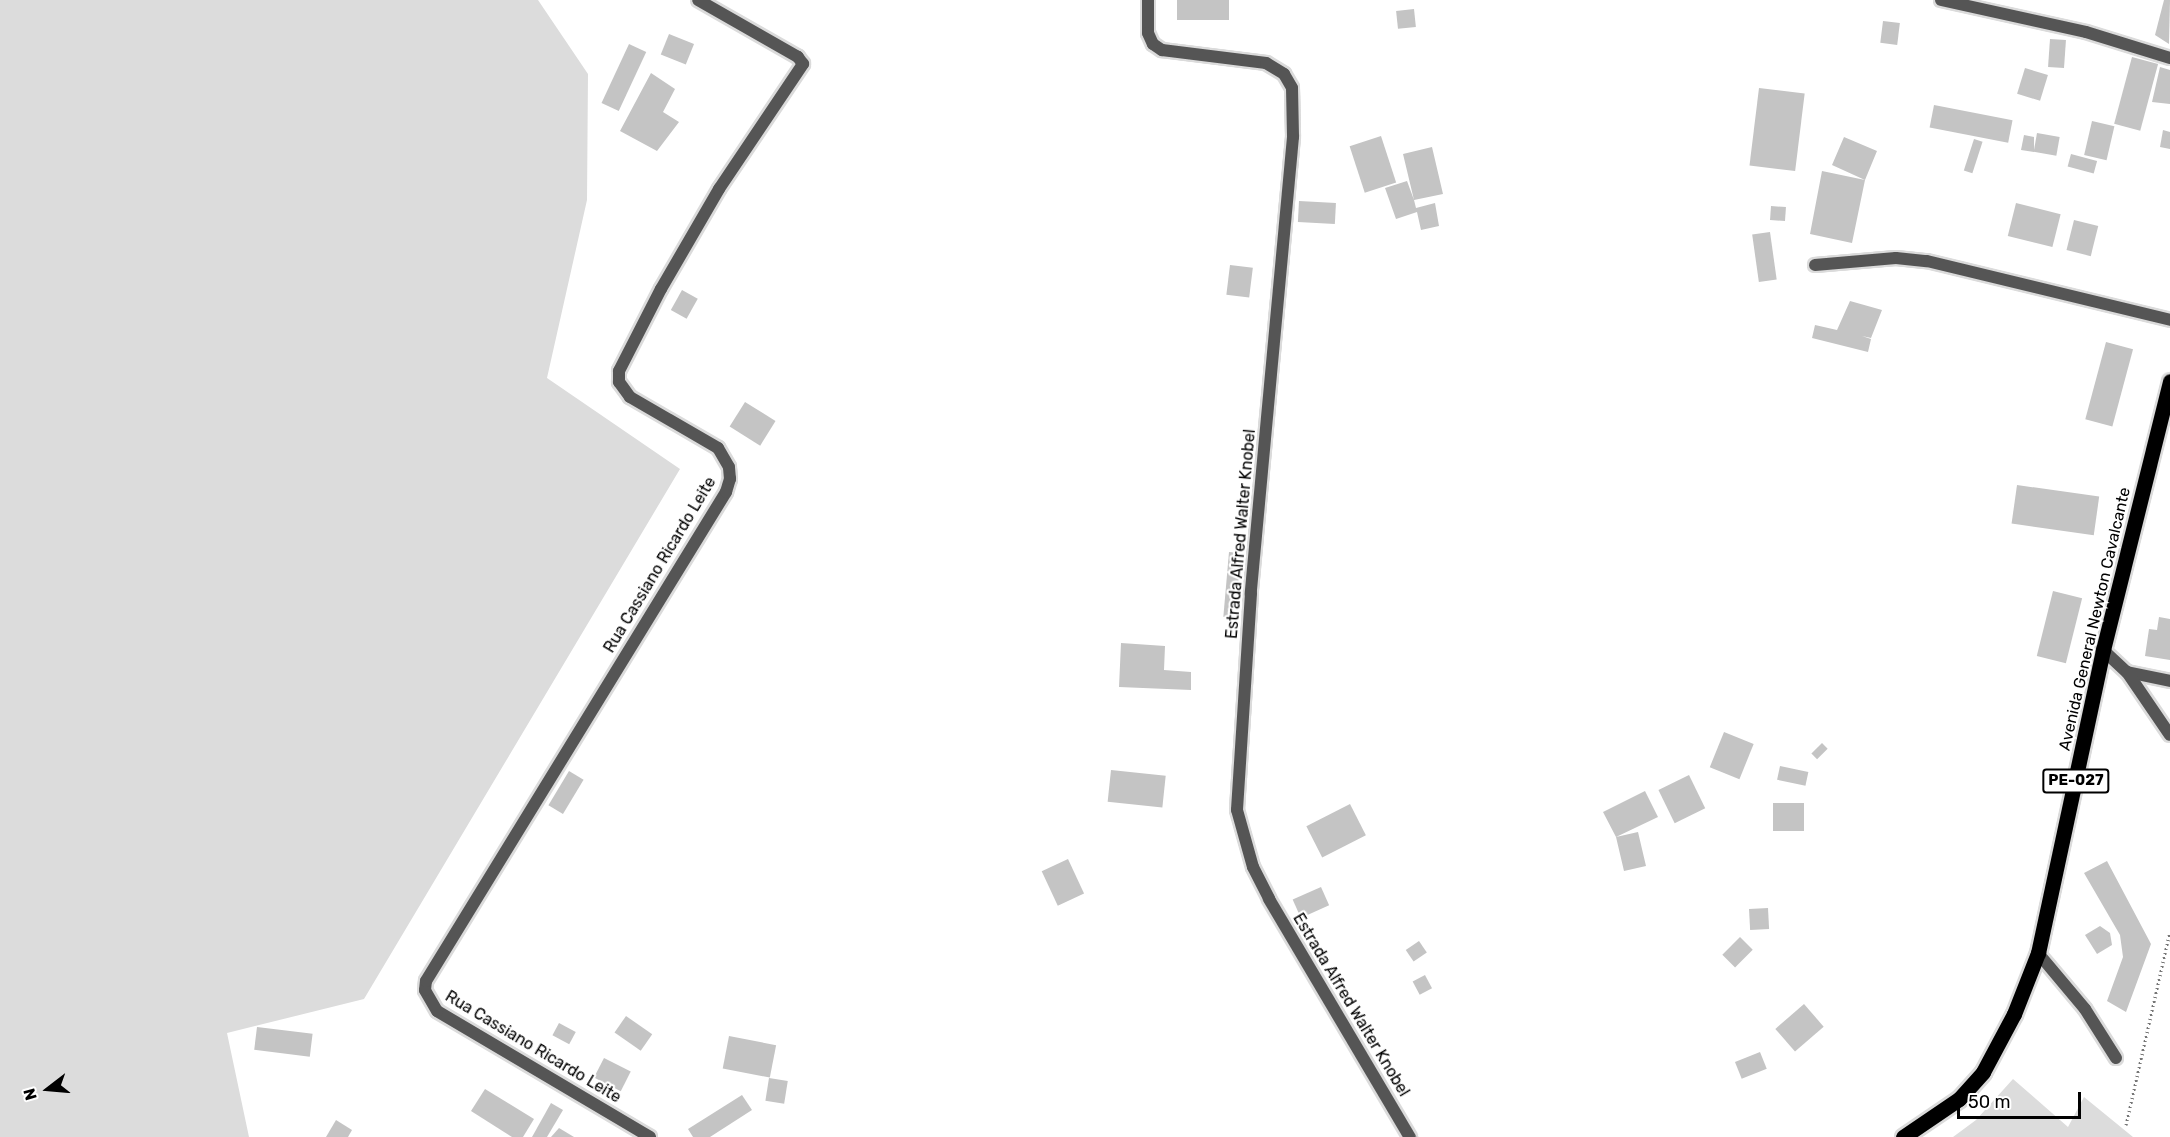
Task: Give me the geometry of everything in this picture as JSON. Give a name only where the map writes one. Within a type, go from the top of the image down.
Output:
[{"type":"main road","name":"Avenida General Newton Cavalcante","points":[[1904,1137],[1959,1099],[1983,1072],[2014,1014],[2038,953],[2103,650],[2166,416],[2170,381]]},
{"type":"street","name":"Rua Cassiano Ricardo Leite","points":[[651,1137],[437,1011],[425,990],[426,981],[730,479],[729,467],[717,448],[630,397],[619,382],[619,371],[719,189],[803,64],[798,57],[698,0]]},
{"type":"street","name":"Estrada Alfred Walter Knobel","points":[[1148,0],[1148,33],[1153,44],[1162,50],[1266,63],[1284,74],[1292,88],[1293,137],[1251,593],[1237,810],[1252,867],[1410,1137]]},
{"type":"street","points":[[1941,0],[2086,32],[2170,58]]},
{"type":"street","points":[[1815,265],[1896,258],[1927,261],[2170,320]]},
{"type":"street","points":[[2103,650],[2127,672],[2170,735]]},
{"type":"street","points":[[2127,672],[2170,681]]},
{"type":"street","points":[[2038,953],[2085,1009],[2116,1058]]},
{"type":"path","points":[[2126,1125],[2170,932]]},
{"type":"shaded area","points":[[0,0],[538,0],[588,74],[587,200],[547,378],[680,469],[364,999],[227,1033],[249,1137],[0,1137]]},
{"type":"shaded area","points":[[2013,1079],[2068,1127],[2084,1097],[2133,1137],[1953,1137],[1976,1120]]},
{"type":"building","points":[[1177,0],[1229,0],[1229,20],[1177,20]]},
{"type":"building","points":[[2164,0],[2170,0],[2169,44],[2155,35]]},
{"type":"building","points":[[1414,9],[1416,27],[1398,29],[1396,11]]},
{"type":"building","points":[[1883,21],[1900,23],[1897,45],[1880,43]]},
{"type":"building","points":[[669,34],[694,44],[686,65],[661,54]]},
{"type":"building","points":[[2050,39],[2066,40],[2064,68],[2048,67]]},
{"type":"building","points":[[629,44],[646,52],[619,111],[602,103]]},
{"type":"building","points":[[2132,57],[2158,64],[2140,131],[2114,124]]},
{"type":"building","points":[[2160,67],[2170,70],[2170,104],[2152,102]]},
{"type":"building","points":[[2025,68],[2048,75],[2040,101],[2017,94]]},
{"type":"building","points":[[651,73],[675,89],[663,112],[679,122],[657,151],[620,131]]},
{"type":"building","points":[[1759,88],[1805,94],[1795,171],[1749,165]]},
{"type":"building","points":[[1934,105],[2013,120],[2008,143],[1930,128]]},
{"type":"building","points":[[2092,121],[2114,126],[2107,160],[2084,155]]},
{"type":"building","points":[[2163,130],[2170,132],[2170,149],[2160,147]]},
{"type":"building","points":[[2037,133],[2060,137],[2056,156],[2034,152]]},
{"type":"building","points":[[2024,135],[2034,137],[2034,152],[2021,150]]},
{"type":"building","points":[[1381,136],[1396,183],[1365,193],[1350,146]]},
{"type":"building","points":[[1844,137],[1877,151],[1865,180],[1832,165]]},
{"type":"building","points":[[1974,139],[1983,142],[1972,173],[1964,170]]},
{"type":"building","points":[[1432,147],[1443,194],[1414,200],[1403,154]]},
{"type":"building","points":[[2071,154],[2097,161],[2094,174],[2068,167]]},
{"type":"building","points":[[1822,171],[1865,180],[1852,243],[1810,234]]},
{"type":"building","points":[[1407,181],[1416,208],[1435,203],[1439,226],[1421,230],[1417,212],[1396,219],[1385,188]]},
{"type":"building","points":[[1299,201],[1336,203],[1335,224],[1298,222]]},
{"type":"building","points":[[2016,203],[2061,214],[2052,247],[2008,236]]},
{"type":"building","points":[[1771,206],[1786,207],[1785,221],[1770,220]]},
{"type":"building","points":[[2074,220],[2098,226],[2091,256],[2067,250]]},
{"type":"building","points":[[1770,232],[1777,280],[1759,282],[1752,235]]},
{"type":"building","points":[[1230,265],[1253,268],[1249,298],[1226,295]]},
{"type":"building","points":[[682,290],[698,299],[687,319],[671,310]]},
{"type":"building","points":[[1850,301],[1882,310],[1871,338],[1862,336],[1871,339],[1868,352],[1812,338],[1815,325],[1837,330]]},
{"type":"building","points":[[2106,342],[2133,349],[2112,427],[2085,419]]},
{"type":"building","points":[[745,402],[776,421],[760,446],[730,427]]},
{"type":"building","points":[[2017,485],[2099,497],[2094,535],[2012,524]]},
{"type":"building","points":[[1229,552],[1241,553],[1235,618],[1223,617]]},
{"type":"building","points":[[2053,591],[2082,598],[2066,663],[2037,656]]},
{"type":"building","points":[[2159,617],[2170,619],[2170,660],[2145,656],[2149,629],[2157,630]]},
{"type":"building","points":[[1121,643],[1165,646],[1164,670],[1191,672],[1191,690],[1119,687]]},
{"type":"building","points":[[1724,732],[1754,744],[1739,779],[1710,767]]},
{"type":"building","points":[[1822,743],[1828,749],[1817,759],[1811,754]]},
{"type":"building","points":[[1780,766],[1808,772],[1805,786],[1777,780]]},
{"type":"building","points":[[1111,770],[1166,776],[1162,808],[1108,802]]},
{"type":"building","points":[[569,771],[584,780],[563,814],[548,805]]},
{"type":"building","points":[[1689,775],[1705,808],[1675,823],[1658,790]]},
{"type":"building","points":[[1645,791],[1658,817],[1616,837],[1603,812]]},
{"type":"building","points":[[1773,803],[1804,803],[1804,831],[1773,831]]},
{"type":"building","points":[[1350,804],[1366,835],[1322,857],[1306,826]]},
{"type":"building","points":[[1638,832],[1646,866],[1624,871],[1616,837]]},
{"type":"building","points":[[1068,859],[1084,893],[1058,906],[1042,871]]},
{"type":"building","points":[[2107,861],[2151,944],[2126,1012],[2107,1001],[2123,957],[2120,935],[2084,873]]},
{"type":"building","points":[[1321,887],[1329,905],[1301,918],[1293,900]]},
{"type":"building","points":[[1768,908],[1769,929],[1750,930],[1749,909]]},
{"type":"building","points":[[2100,926],[2110,933],[2112,945],[2097,954],[2085,935]]},
{"type":"building","points":[[1740,937],[1753,950],[1735,967],[1722,955]]},
{"type":"building","points":[[1419,941],[1427,953],[1414,962],[1406,950]]},
{"type":"building","points":[[1425,975],[1432,988],[1420,995],[1413,982]]},
{"type":"building","points":[[1804,1004],[1824,1027],[1795,1052],[1775,1029]]},
{"type":"building","points":[[626,1016],[652,1034],[641,1051],[615,1032]]},
{"type":"building","points":[[559,1023],[576,1032],[569,1044],[552,1035]]},
{"type":"building","points":[[257,1027],[313,1034],[310,1057],[254,1050]]},
{"type":"building","points":[[729,1036],[776,1045],[770,1078],[723,1068]]},
{"type":"building","points":[[1760,1052],[1767,1069],[1742,1079],[1735,1062]]},
{"type":"building","points":[[604,1058],[631,1072],[621,1091],[594,1078]]},
{"type":"building","points":[[769,1078],[788,1081],[784,1104],[765,1101]]},
{"type":"building","points":[[485,1089],[534,1119],[523,1137],[512,1137],[471,1111]]},
{"type":"building","points":[[742,1095],[752,1110],[710,1137],[693,1137],[688,1129]]},
{"type":"building","points":[[551,1103],[563,1110],[547,1137],[532,1137]]},
{"type":"building","points":[[336,1120],[352,1130],[348,1137],[326,1137]]},
{"type":"building","points":[[559,1128],[574,1137],[551,1137]]}]
